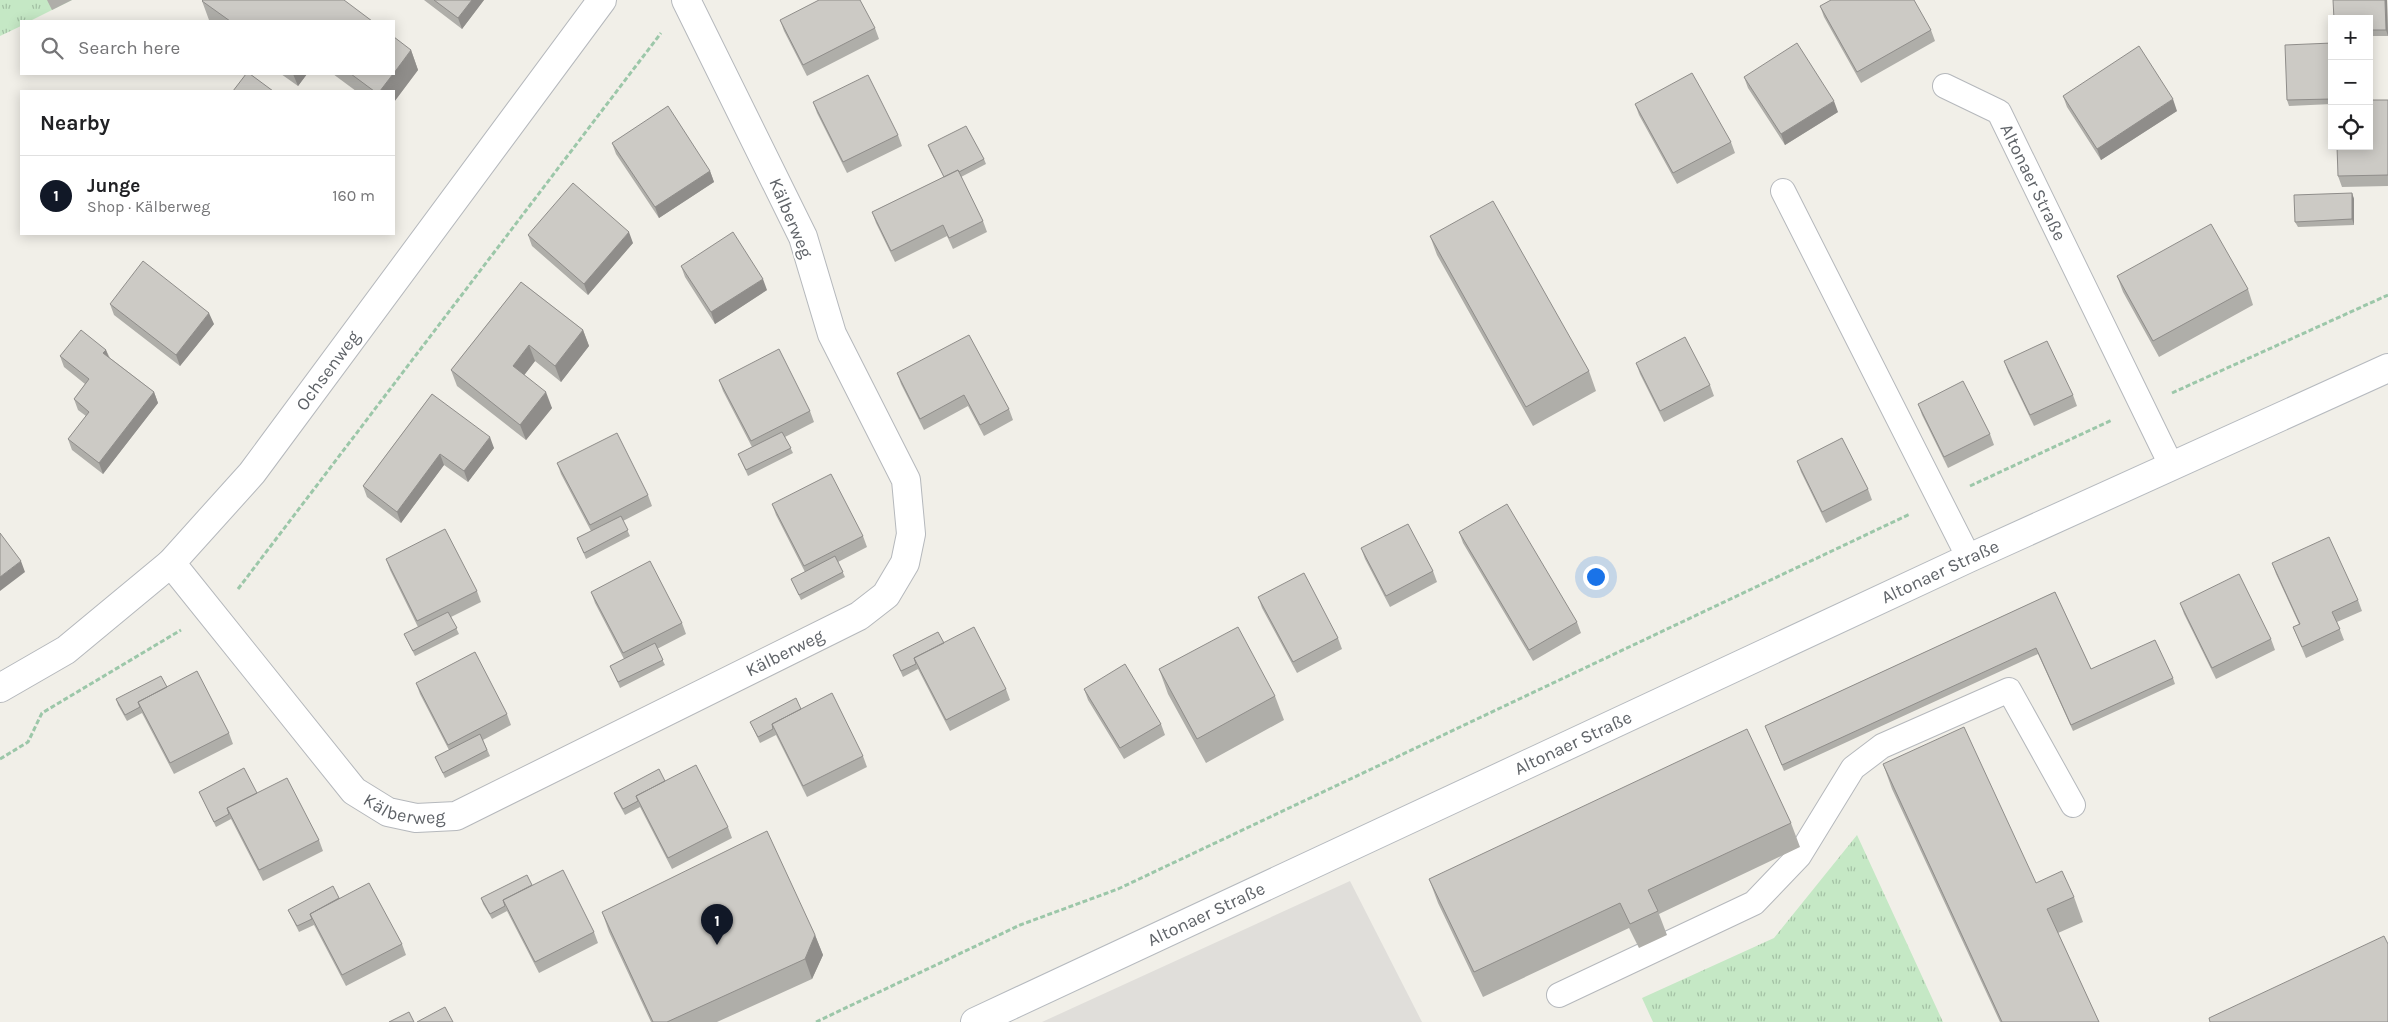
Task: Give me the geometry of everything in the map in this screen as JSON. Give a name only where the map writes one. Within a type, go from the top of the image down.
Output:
[{"type":"street","name":"Ochsenweg","points":[[0,688],[66,650],[171,563],[252,473],[602,0]]},
{"type":"street","name":"Kälberweg","points":[[171,563],[354,791],[388,812],[416,818],[456,816],[858,616],[886,595],[905,563],[911,534],[906,480],[832,334],[803,237],[686,0]]},
{"type":"street","name":"Altonaer Straße","points":[[975,1022],[1969,558],[2388,368]]},
{"type":"lane","name":"Altonaer Straße","points":[[1945,86],[1999,112],[2144,406],[2172,467]]},
{"type":"lane","points":[[1783,191],[1969,558]]},
{"type":"lane","points":[[1559,995],[1754,903],[1799,856],[1853,768],[1867,756],[1882,746],[2009,690],[2073,805]]},
{"type":"path","points":[[0,759],[28,742],[42,713],[210,613],[230,599],[686,0]]},
{"type":"path","points":[[816,1022],[1020,925],[1118,889],[1938,500],[2388,294]]},
{"type":"shaded area","points":[[1350,881],[1422,1022],[1042,1022]]},
{"type":"green space","points":[[0,0],[72,0],[32,20],[20,20],[20,26],[0,36]]},
{"type":"green space","points":[[1857,835],[1943,1022],[1653,1022],[1642,998],[1774,938]]},
{"type":"building","points":[[344,0],[371,20],[229,20],[202,1]]},
{"type":"building","points":[[434,0],[472,0],[458,18]]},
{"type":"building","points":[[819,0],[860,0],[875,28],[803,65],[780,20]]},
{"type":"building","points":[[1831,0],[1914,0],[1931,30],[1857,72],[1820,6]]},
{"type":"building","points":[[2333,0],[2385,0],[2386,30],[2373,30],[2373,15],[2334,15]]},
{"type":"building","points":[[395,38],[411,50],[395,72]]},
{"type":"building","points":[[1797,43],[1834,101],[1781,134],[1744,77]]},
{"type":"building","points":[[2328,43],[2328,99],[2287,100],[2285,45]]},
{"type":"building","points":[[2139,46],[2173,99],[2097,149],[2063,96]]},
{"type":"building","points":[[1692,73],[1731,142],[1673,173],[1635,104]]},
{"type":"building","points":[[245,75],[251,75],[272,90],[234,90]]},
{"type":"building","points":[[352,75],[392,75],[381,90],[373,90]]},
{"type":"building","points":[[868,75],[898,135],[843,162],[813,102]]},
{"type":"building","points":[[2373,100],[2388,100],[2388,175],[2338,176],[2337,150],[2373,150]]},
{"type":"building","points":[[668,106],[710,171],[655,207],[612,143]]},
{"type":"building","points":[[966,126],[984,159],[959,172],[958,170],[944,177],[928,145]]},
{"type":"building","points":[[958,170],[983,221],[949,238],[943,225],[891,251],[872,212]]},
{"type":"building","points":[[573,183],[629,232],[584,284],[528,235]]},
{"type":"building","points":[[2352,193],[2352,219],[2295,222],[2294,195]]},
{"type":"building","points":[[1493,201],[1589,371],[1526,407],[1430,236]]},
{"type":"building","points":[[2211,224],[2248,289],[2153,341],[2117,276]]},
{"type":"building","points":[[733,232],[763,279],[711,312],[681,266]]},
{"type":"building","points":[[143,261],[209,313],[176,355],[110,304]]},
{"type":"building","points":[[521,282],[583,330],[555,366],[529,345],[513,366],[546,392],[520,425],[451,370]]},
{"type":"building","points":[[81,330],[106,350],[103,353],[154,392],[99,463],[68,439],[89,412],[74,399],[89,379],[60,356]]},
{"type":"building","points":[[969,335],[1009,409],[980,425],[964,395],[920,419],[897,373]]},
{"type":"building","points":[[1685,337],[1710,385],[1660,411],[1636,363]]},
{"type":"building","points":[[2047,341],[2073,395],[2030,415],[2004,361]]},
{"type":"building","points":[[779,349],[810,411],[751,441],[719,380]]},
{"type":"building","points":[[1963,381],[1990,434],[1944,457],[1918,404]]},
{"type":"building","points":[[432,394],[490,437],[464,471],[440,454],[397,512],[363,486]]},
{"type":"building","points":[[782,432],[791,448],[746,470],[738,454]]},
{"type":"building","points":[[617,433],[648,495],[590,525],[557,463]]},
{"type":"building","points":[[1842,438],[1868,489],[1822,512],[1797,461]]},
{"type":"building","points":[[831,474],[863,536],[804,566],[772,504]]},
{"type":"building","points":[[1507,504],[1577,622],[1529,650],[1459,532]]},
{"type":"building","points":[[621,516],[628,530],[584,553],[577,538]]},
{"type":"building","points":[[1408,524],[1433,571],[1386,596],[1361,548]]},
{"type":"building","points":[[445,529],[477,591],[417,621],[386,559]]},
{"type":"building","points":[[0,533],[21,561],[0,577]]},
{"type":"building","points":[[2329,537],[2358,600],[2332,612],[2340,629],[2302,647],[2293,627],[2300,624],[2272,563]]},
{"type":"building","points":[[835,556],[843,572],[799,595],[791,579]]},
{"type":"building","points":[[650,561],[682,623],[623,653],[591,592]]},
{"type":"building","points":[[1304,573],[1338,638],[1293,662],[1258,597]]},
{"type":"building","points":[[2239,574],[2271,639],[2212,668],[2180,603]]},
{"type":"building","points":[[2055,592],[2091,669],[2155,640],[2173,678],[2071,725],[2036,648],[1782,765],[1765,726]]},
{"type":"building","points":[[448,612],[457,628],[413,651],[404,634]]},
{"type":"building","points":[[974,627],[1006,689],[946,720],[914,658]]},
{"type":"building","points":[[1238,627],[1275,696],[1197,739],[1159,669]]},
{"type":"building","points":[[938,632],[944,643],[914,658],[916,664],[901,671],[893,655]]},
{"type":"building","points":[[655,643],[663,660],[618,682],[610,666]]},
{"type":"building","points":[[475,652],[507,714],[448,745],[416,683]]},
{"type":"building","points":[[1125,664],[1161,724],[1120,748],[1084,689]]},
{"type":"building","points":[[197,671],[229,733],[170,763],[138,702]]},
{"type":"building","points":[[161,676],[167,687],[138,702],[140,707],[125,715],[116,699]]},
{"type":"building","points":[[832,693],[863,756],[803,786],[772,724]]},
{"type":"building","points":[[796,698],[801,709],[772,724],[773,729],[758,737],[750,722]]},
{"type":"building","points":[[1964,727],[2036,883],[2062,871],[2074,897],[2047,909],[2099,1022],[2002,1022],[1883,764]]},
{"type":"building","points":[[1747,729],[1791,823],[1648,890],[1658,911],[1630,924],[1620,903],[1474,972],[1429,879]]},
{"type":"building","points":[[480,734],[487,750],[443,773],[435,757]]},
{"type":"building","points":[[696,765],[728,827],[668,858],[636,796]]},
{"type":"building","points":[[244,768],[257,793],[227,808],[229,814],[214,822],[199,792]]},
{"type":"building","points":[[659,769],[665,781],[636,796],[638,801],[623,809],[614,793]]},
{"type":"building","points":[[287,778],[319,840],[259,870],[227,808]]},
{"type":"building","points":[[767,831],[815,935],[805,959],[667,1022],[653,1022],[602,912]]},
{"type":"building","points":[[563,870],[594,932],[535,962],[503,900]]},
{"type":"building","points":[[527,875],[532,885],[503,900],[505,906],[490,914],[481,898]]},
{"type":"building","points":[[369,883],[402,944],[342,975],[310,914]]},
{"type":"building","points":[[333,886],[339,898],[310,914],[312,919],[297,926],[288,910]]},
{"type":"building","points":[[2384,936],[2388,944],[2388,1022],[2210,1022],[2209,1018]]},
{"type":"building","points":[[445,1007],[453,1022],[417,1022]]},
{"type":"building","points":[[409,1012],[414,1022],[389,1022]]},
{"type":"place","name":"Junge","points":[[717,945]]}]
